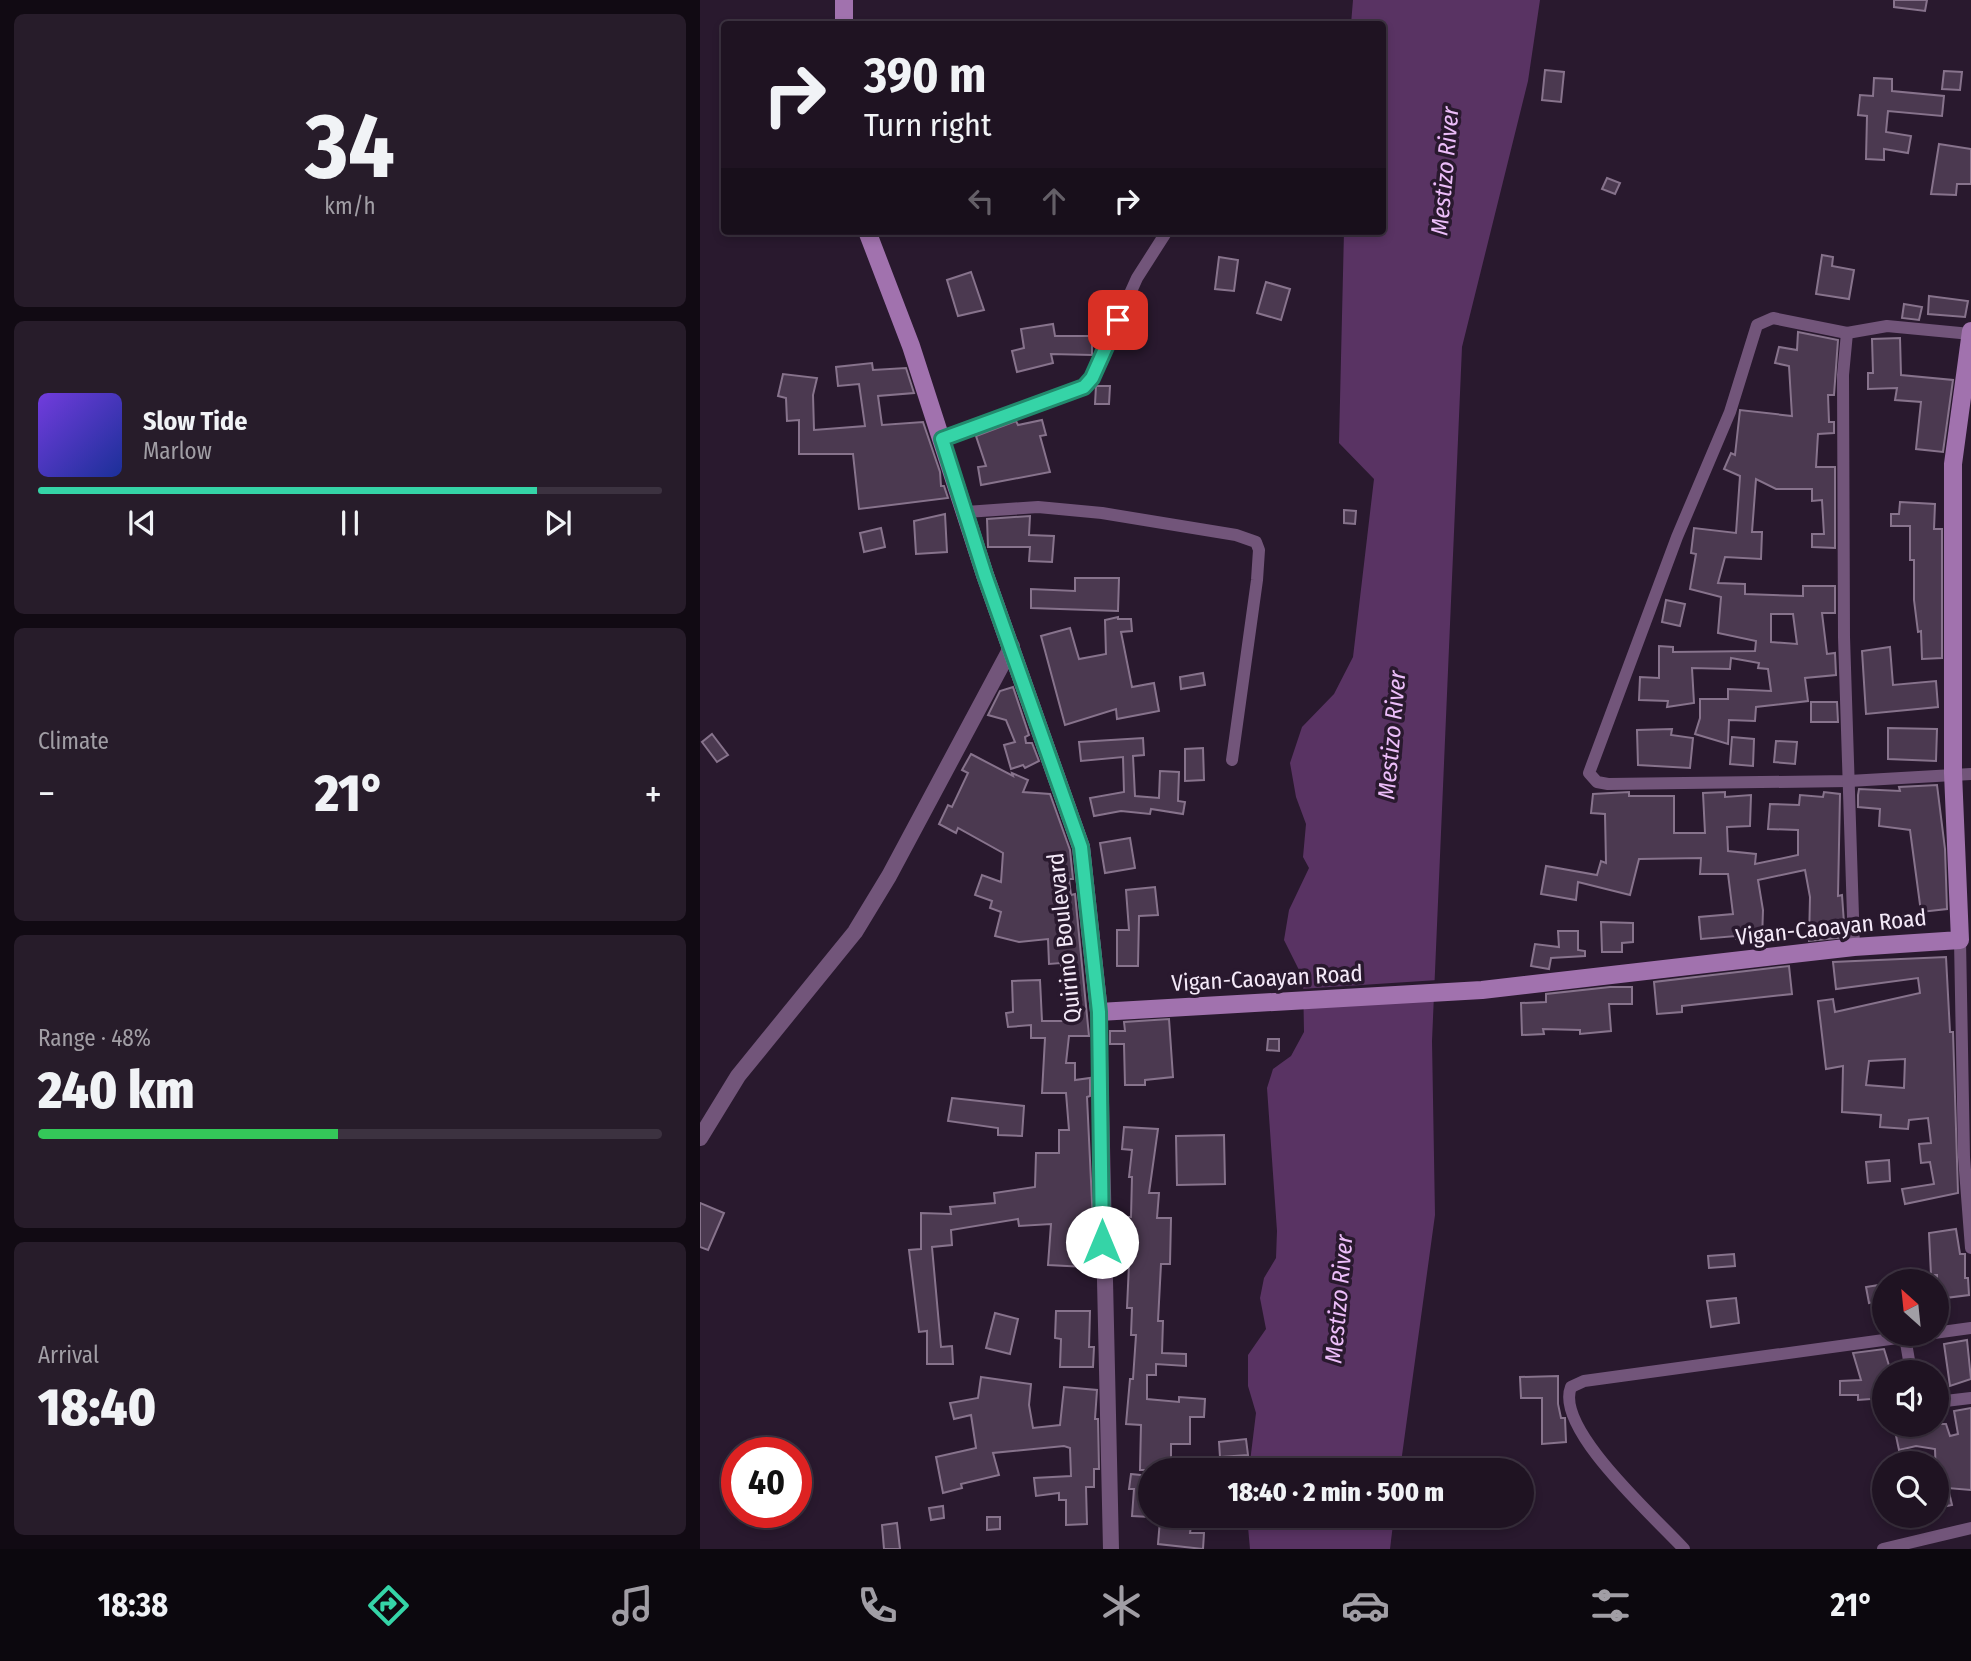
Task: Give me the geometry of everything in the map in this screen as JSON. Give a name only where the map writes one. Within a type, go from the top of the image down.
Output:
[{"type":"main road","points":[[844,21],[845,0]]},
{"type":"main road","name":"Quirino Boulevard","points":[[868,235],[942,439],[985,575],[1081,847],[1099,1012]]},
{"type":"main road","name":"Vigan-Caoayan Road","points":[[1099,1012],[1482,990],[1854,947],[1960,940],[1962,774],[1953,464],[1971,333]]},
{"type":"street","points":[[942,439],[1084,387],[1092,378],[1137,278],[1164,235]]},
{"type":"street","points":[[1962,774],[1849,781],[1608,783],[1597,782],[1589,773],[1677,537],[1730,412],[1757,325],[1773,318],[1847,332],[1887,326],[1971,333]]},
{"type":"street","points":[[1847,332],[1843,374],[1844,637],[1854,947]]},
{"type":"street","points":[[966,512],[1038,507],[1102,513],[1236,535],[1256,542],[1259,550],[1257,580],[1232,760]]},
{"type":"street","points":[[700,1138],[738,1076],[862,921],[889,876],[1012,646]]},
{"type":"street","points":[[1960,940],[1968,1054],[1967,1157],[1971,1248]]},
{"type":"street","name":"Quirino Boulevard","points":[[1099,1012],[1111,1549]]},
{"type":"street","points":[[1950,1331],[1971,1328]]},
{"type":"street","points":[[1684,1549],[1615,1478],[1584,1437],[1568,1406],[1571,1387],[1584,1381],[1656,1370],[1872,1341]]},
{"type":"street","points":[[1949,1401],[1971,1398]]},
{"type":"street","points":[[1883,1549],[1971,1528]]},
{"type":"water","name":"Mestizo River","points":[[1353,0],[1540,0],[1528,81],[1462,347],[1432,1041],[1435,1215],[1402,1458],[1250,1458],[1256,1413],[1248,1386],[1248,1355],[1266,1329],[1260,1298],[1264,1278],[1276,1258],[1277,1231],[1267,1088],[1273,1069],[1291,1056],[1304,1032],[1303,978],[1284,940],[1289,910],[1309,868],[1303,857],[1306,824],[1296,797],[1290,763],[1302,727],[1334,694],[1353,657],[1374,479],[1339,443],[1344,235],[1386,235],[1386,21],[1351,21]]},
{"type":"water","points":[[1248,1528],[1393,1528],[1390,1549],[1250,1549]]},
{"type":"pier","points":[[1438,980],[1437,1000],[1300,1009],[1300,989]]},
{"type":"building","points":[[1894,0],[1927,0],[1925,11],[1894,7]]},
{"type":"building","points":[[1545,70],[1564,72],[1561,102],[1542,100]]},
{"type":"building","points":[[1944,71],[1962,72],[1960,90],[1942,89]]},
{"type":"building","points":[[1874,78],[1892,79],[1892,91],[1944,96],[1942,116],[1888,111],[1886,132],[1911,136],[1908,153],[1884,149],[1884,160],[1866,159],[1867,116],[1858,115],[1860,95],[1873,96]]},
{"type":"building","points":[[1939,144],[1971,149],[1971,184],[1957,184],[1956,195],[1931,194]]},
{"type":"building","points":[[1607,178],[1620,183],[1615,194],[1602,189]]},
{"type":"building","points":[[1822,255],[1833,257],[1832,266],[1854,270],[1849,299],[1816,294]]},
{"type":"building","points":[[1219,257],[1238,260],[1234,291],[1215,289]]},
{"type":"building","points":[[971,272],[984,310],[958,316],[947,280]]},
{"type":"building","points":[[1266,282],[1290,289],[1281,320],[1257,313]]},
{"type":"building","points":[[1929,296],[1968,301],[1965,317],[1928,314]]},
{"type":"building","points":[[1904,304],[1922,307],[1919,320],[1902,318]]},
{"type":"building","points":[[1053,324],[1055,336],[1092,336],[1092,355],[1051,354],[1053,363],[1017,372],[1012,351],[1024,348],[1021,329]]},
{"type":"building","points":[[1798,332],[1838,340],[1834,395],[1828,395],[1829,422],[1834,422],[1834,433],[1818,434],[1816,467],[1835,467],[1835,548],[1812,547],[1812,534],[1824,534],[1822,500],[1812,501],[1812,489],[1776,489],[1756,479],[1752,532],[1762,532],[1761,559],[1725,557],[1718,583],[1745,584],[1745,594],[1803,596],[1803,586],[1835,586],[1835,613],[1822,613],[1827,654],[1835,653],[1836,675],[1805,678],[1808,701],[1756,707],[1755,721],[1729,720],[1728,744],[1695,734],[1700,718],[1700,699],[1728,699],[1728,689],[1771,691],[1768,669],[1758,668],[1759,663],[1731,658],[1730,669],[1692,668],[1694,703],[1667,707],[1668,701],[1639,700],[1640,677],[1659,678],[1659,646],[1673,647],[1673,652],[1755,651],[1756,641],[1718,633],[1721,597],[1690,589],[1696,554],[1691,553],[1694,528],[1736,533],[1740,476],[1724,469],[1731,453],[1735,455],[1740,410],[1792,416],[1789,366],[1775,363],[1779,347],[1797,350]],"holes":[[[1771,614],[1793,614],[1797,644],[1771,642]]]},
{"type":"building","points":[[1900,338],[1901,375],[1953,380],[1943,452],[1916,449],[1921,402],[1895,400],[1897,388],[1868,389],[1868,373],[1873,373],[1872,339]]},
{"type":"building","points":[[872,363],[873,370],[906,368],[914,393],[878,396],[882,425],[923,422],[940,472],[941,486],[944,486],[948,498],[859,509],[853,454],[799,454],[799,420],[787,421],[786,398],[778,396],[783,374],[817,378],[813,395],[814,430],[865,426],[859,384],[838,386],[836,367]]},
{"type":"building","points":[[1096,386],[1110,386],[1109,404],[1095,404]]},
{"type":"building","points":[[1042,420],[1046,435],[1040,436],[1050,472],[981,485],[978,467],[986,466],[976,436],[1016,421],[1018,425]]},
{"type":"building","points":[[1900,502],[1935,504],[1934,529],[1942,529],[1942,658],[1922,659],[1921,631],[1918,632],[1914,600],[1914,560],[1910,560],[1910,526],[1891,526],[1891,514],[1899,514]]},
{"type":"building","points":[[1344,510],[1356,511],[1355,524],[1344,523]]},
{"type":"building","points":[[945,514],[947,552],[916,554],[914,521]]},
{"type":"building","points":[[1030,516],[1029,535],[1054,536],[1052,562],[1029,561],[1030,547],[988,547],[987,519]]},
{"type":"building","points":[[881,528],[885,547],[864,552],[860,533]]},
{"type":"building","points":[[1075,578],[1119,578],[1118,611],[1031,608],[1031,589],[1075,591]]},
{"type":"building","points":[[1666,600],[1685,604],[1680,626],[1662,622]]},
{"type":"building","points":[[1118,617],[1131,619],[1132,631],[1121,632],[1132,687],[1154,683],[1159,711],[1117,719],[1116,709],[1065,725],[1041,636],[1070,628],[1079,659],[1106,654],[1105,620]]},
{"type":"building","points":[[1890,647],[1893,685],[1936,681],[1938,707],[1866,714],[1862,651]]},
{"type":"building","points":[[1203,673],[1205,685],[1181,689],[1180,677]]},
{"type":"building","points":[[1013,687],[1029,735],[1025,737],[1026,743],[1032,743],[1039,761],[1025,768],[1023,765],[1011,769],[1004,745],[1015,742],[1006,720],[988,715],[1000,691]]},
{"type":"building","points":[[1811,702],[1837,702],[1838,722],[1811,722]]},
{"type":"building","points":[[1888,728],[1937,729],[1936,761],[1888,759]]},
{"type":"building","points":[[1672,729],[1671,735],[1693,738],[1690,768],[1638,765],[1637,730]]},
{"type":"building","points":[[712,734],[728,755],[717,762],[702,742]]},
{"type":"building","points":[[1732,737],[1754,739],[1753,766],[1730,764]]},
{"type":"building","points":[[1143,738],[1144,755],[1133,756],[1135,796],[1159,798],[1160,771],[1179,772],[1178,801],[1185,802],[1183,814],[1151,809],[1150,814],[1121,811],[1094,816],[1090,798],[1124,792],[1123,757],[1081,761],[1079,742]]},
{"type":"building","points":[[1776,741],[1797,742],[1795,764],[1774,762]]},
{"type":"building","points":[[1203,748],[1204,780],[1185,781],[1185,749]]},
{"type":"building","points":[[971,754],[1013,776],[1012,773],[1028,780],[1023,792],[1050,794],[1070,850],[1073,879],[1069,879],[1071,895],[1075,894],[1089,1036],[1069,1036],[1066,1063],[1075,1063],[1075,1080],[1090,1078],[1090,1096],[1087,1097],[1093,1223],[1089,1223],[1086,1267],[1048,1265],[1051,1224],[1019,1226],[1018,1219],[951,1230],[952,1245],[932,1247],[941,1347],[952,1346],[953,1364],[927,1364],[927,1331],[919,1332],[909,1250],[921,1249],[921,1213],[951,1214],[950,1207],[995,1203],[994,1193],[1035,1187],[1036,1153],[1059,1153],[1059,1130],[1069,1130],[1066,1093],[1042,1093],[1045,1038],[1031,1038],[1031,1025],[1008,1027],[1006,1013],[1013,1012],[1012,981],[1040,980],[1042,1021],[1068,1021],[1066,981],[1062,981],[1061,963],[1049,964],[1048,939],[1019,942],[995,936],[1001,912],[990,908],[992,901],[975,895],[982,875],[1001,882],[1003,853],[958,828],[956,833],[939,824],[948,805],[952,807],[968,773],[962,770]]},
{"type":"building","points":[[1937,785],[1945,849],[1947,909],[1921,912],[1910,830],[1879,826],[1880,809],[1858,807],[1858,795],[1859,789],[1900,791],[1899,787]]},
{"type":"building","points":[[1629,792],[1629,796],[1674,796],[1674,833],[1705,833],[1703,793],[1725,792],[1725,797],[1751,795],[1750,826],[1727,827],[1728,851],[1756,854],[1755,864],[1798,855],[1798,830],[1768,829],[1770,804],[1799,805],[1800,795],[1823,797],[1824,792],[1840,794],[1838,896],[1842,895],[1845,937],[1809,941],[1810,897],[1805,870],[1758,880],[1763,910],[1762,940],[1736,939],[1736,936],[1701,939],[1699,917],[1733,914],[1728,874],[1700,874],[1701,858],[1639,859],[1630,895],[1578,882],[1576,900],[1541,894],[1546,866],[1597,875],[1601,861],[1606,863],[1605,814],[1591,813],[1593,794]]},
{"type":"building","points":[[1130,838],[1135,868],[1105,873],[1100,843]]},
{"type":"building","points":[[1155,887],[1158,915],[1139,916],[1138,966],[1117,966],[1117,930],[1129,930],[1126,890]]},
{"type":"building","points":[[1601,922],[1633,923],[1633,942],[1622,943],[1622,952],[1602,952]]},
{"type":"building","points":[[1558,931],[1578,931],[1578,950],[1585,951],[1585,956],[1551,958],[1549,969],[1531,966],[1535,944],[1559,947]]},
{"type":"building","points":[[1946,957],[1950,1032],[1953,1032],[1958,1193],[1905,1204],[1902,1189],[1934,1184],[1930,1162],[1921,1163],[1919,1144],[1931,1143],[1928,1118],[1909,1120],[1908,1129],[1880,1127],[1881,1115],[1842,1112],[1843,1066],[1826,1069],[1818,1001],[1833,999],[1835,1012],[1920,993],[1918,978],[1836,989],[1833,962]],"holes":[[[1905,1059],[1904,1088],[1866,1085],[1869,1061]]]},
{"type":"building","points":[[1789,966],[1792,994],[1682,1006],[1682,1012],[1657,1014],[1654,982]]},
{"type":"building","points":[[1632,987],[1632,1004],[1609,1004],[1611,1031],[1580,1034],[1580,1030],[1543,1029],[1544,1034],[1522,1035],[1521,1003],[1546,1002],[1546,994]]},
{"type":"building","points":[[1169,1019],[1173,1077],[1145,1080],[1145,1085],[1125,1085],[1124,1044],[1110,1044],[1110,1031],[1125,1031],[1124,1022]]},
{"type":"building","points":[[1268,1039],[1279,1039],[1279,1051],[1267,1050]]},
{"type":"building","points":[[952,1098],[1024,1106],[1022,1136],[998,1135],[998,1128],[948,1121]]},
{"type":"building","points":[[1124,1127],[1158,1129],[1149,1193],[1159,1193],[1157,1218],[1171,1218],[1170,1264],[1161,1264],[1158,1321],[1163,1321],[1162,1353],[1186,1354],[1186,1366],[1156,1364],[1156,1375],[1147,1375],[1147,1399],[1179,1402],[1179,1397],[1205,1399],[1204,1417],[1190,1417],[1190,1444],[1171,1444],[1171,1458],[1140,1458],[1141,1425],[1126,1424],[1136,1335],[1131,1335],[1132,1308],[1127,1308],[1129,1264],[1126,1264],[1126,1217],[1131,1217],[1132,1177],[1129,1177],[1132,1150],[1122,1149]]},
{"type":"building","points":[[1224,1135],[1225,1184],[1177,1185],[1176,1136]]},
{"type":"building","points":[[1889,1160],[1890,1181],[1868,1183],[1866,1162]]},
{"type":"building","points":[[700,1203],[724,1213],[708,1250],[700,1247]]},
{"type":"building","points":[[1956,1229],[1960,1254],[1965,1254],[1965,1278],[1968,1278],[1969,1295],[1950,1297],[1950,1269],[1931,1269],[1929,1233]]},
{"type":"building","points":[[1734,1254],[1735,1266],[1709,1268],[1708,1256]]},
{"type":"building","points":[[1872,1286],[1872,1302],[1869,1303],[1866,1287]]},
{"type":"building","points":[[1736,1298],[1739,1323],[1711,1327],[1707,1301]]},
{"type":"building","points":[[1056,1311],[1090,1311],[1089,1347],[1094,1347],[1093,1367],[1060,1367],[1061,1339],[1055,1338]]},
{"type":"building","points":[[995,1313],[1018,1319],[1010,1354],[986,1348]]},
{"type":"building","points":[[1967,1340],[1971,1379],[1950,1386],[1949,1360],[1946,1360],[1944,1346],[1950,1346],[1950,1343]]},
{"type":"building","points":[[1884,1349],[1887,1360],[1872,1360],[1872,1399],[1858,1400],[1858,1395],[1840,1395],[1840,1381],[1861,1380],[1853,1353]]},
{"type":"building","points":[[1558,1376],[1558,1404],[1561,1418],[1565,1418],[1566,1442],[1542,1444],[1542,1398],[1521,1398],[1520,1377]]},
{"type":"building","points":[[981,1377],[1031,1384],[1029,1405],[1033,1428],[1060,1425],[1064,1387],[1097,1390],[1095,1419],[1098,1419],[1099,1469],[1094,1469],[1094,1487],[1086,1487],[1087,1524],[1066,1525],[1066,1500],[1059,1500],[1059,1493],[1036,1496],[1034,1478],[1071,1476],[1070,1448],[1064,1446],[993,1453],[999,1475],[961,1484],[962,1488],[943,1493],[936,1457],[976,1448],[971,1415],[954,1419],[950,1403],[978,1398]]},
{"type":"building","points":[[1971,1408],[1971,1490],[1949,1488],[1949,1451],[1916,1446],[1899,1450],[1896,1437],[1949,1437],[1949,1433],[1950,1436],[1958,1434],[1954,1411]]},
{"type":"building","points":[[1246,1439],[1248,1455],[1220,1457],[1219,1442]]},
{"type":"building","points":[[1131,1474],[1138,1475],[1138,1516],[1132,1516],[1134,1489],[1129,1489]]},
{"type":"building","points":[[943,1506],[944,1518],[931,1520],[929,1508]]},
{"type":"building","points":[[987,1517],[1000,1517],[1000,1529],[987,1530]]},
{"type":"building","points":[[897,1523],[900,1549],[884,1549],[882,1525]]},
{"type":"building","points":[[1159,1528],[1191,1528],[1190,1533],[1204,1533],[1203,1549],[1158,1544]]},
{"type":"route","points":[[1102,1242],[1099,1012],[1081,847],[985,575],[942,439],[1084,387],[1092,378],[1118,320]]}]
